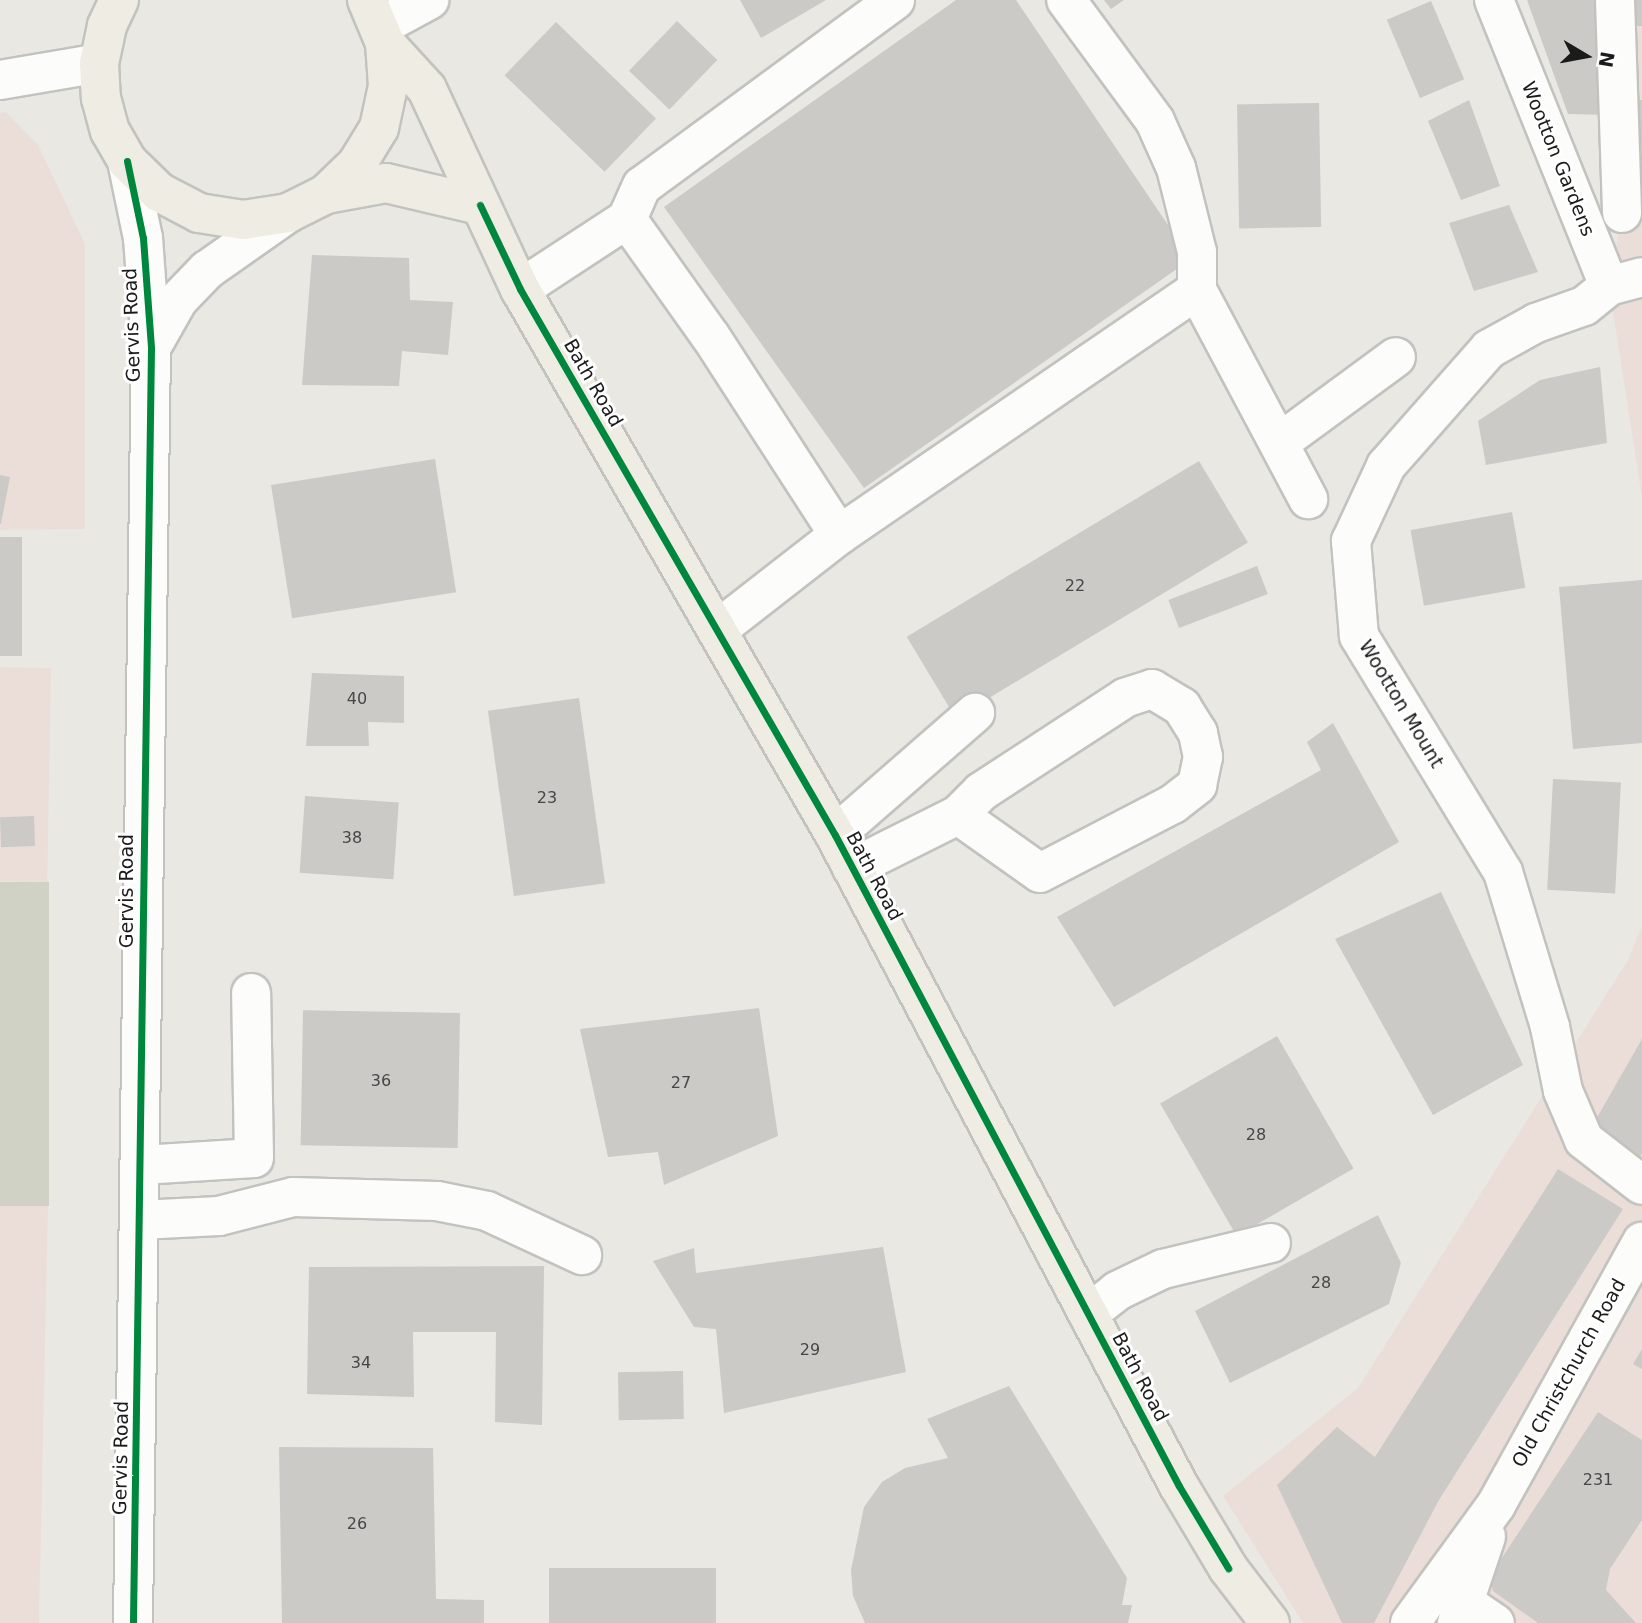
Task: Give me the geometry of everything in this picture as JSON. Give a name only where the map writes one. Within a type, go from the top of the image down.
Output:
[{"type":"main road","points":[[120,0],[107,26],[99,64],[101,98],[110,131],[127,161],[159,192],[199,213],[243,219],[288,212],[326,194],[386,183],[480,205]]},
{"type":"main road","points":[[326,194],[357,164],[379,128],[388,86],[378,23]]},
{"type":"main road","name":"Bath Road","points":[[378,23],[427,89],[520,289],[843,851],[1088,1314],[1228,1568],[1270,1623]]},
{"type":"main road","name":"Bath Road","points":[[1228,1568],[1242,1623]]},
{"type":"street","points":[[378,23],[429,0]]},
{"type":"street","points":[[520,289],[627,219],[642,186],[895,0]]},
{"type":"street","points":[[1066,0],[1155,121],[1176,168],[1197,252],[1197,290],[1308,499]]},
{"type":"street","name":"Wootton Gardens","points":[[1494,0],[1625,281]]},
{"type":"street","points":[[1615,0],[1622,214]]},
{"type":"street","points":[[0,80],[99,64]]},
{"type":"street","name":"Gervis Road","points":[[127,161],[143,238],[151,348],[142,1165],[133,1623]]},
{"type":"street","name":"Gervis Road","points":[[151,348],[178,300],[207,270],[288,212]]},
{"type":"street","points":[[627,219],[711,337],[839,535]]},
{"type":"street","name":"Wootton Mount","points":[[1625,281],[1584,306],[1536,323],[1489,349],[1386,466],[1351,541],[1359,636],[1503,872],[1550,1027],[1563,1091],[1584,1140],[1642,1185]]},
{"type":"street","points":[[717,631],[839,535],[1197,290]]},
{"type":"street","points":[[1279,443],[1396,357]]},
{"type":"street","points":[[843,851],[958,815],[981,792],[1125,698],[1152,689],[1182,707],[1198,733],[1203,757],[1197,785],[1173,803],[1040,873],[958,815]]},
{"type":"street","points":[[843,851],[975,713]]},
{"type":"street","points":[[142,1165],[254,1158],[251,993]]},
{"type":"street","points":[[140,1220],[219,1216],[293,1197],[437,1201],[487,1211],[582,1255]]},
{"type":"street","points":[[1088,1314],[1117,1291],[1163,1269],[1271,1242]]},
{"type":"street","name":"Old Christchurch Road","points":[[1410,1623],[1496,1505],[1642,1242]]},
{"type":"street","name":"Old Christchurch Road","points":[[1472,1616],[1496,1505]]},
{"type":"shaded area","points":[[1615,0],[1642,0],[1642,498],[1609,286],[1622,213]]},
{"type":"shaded area","points":[[6,112],[38,145],[85,244],[85,529],[0,530],[0,113]]},
{"type":"shaded area","points":[[0,667],[51,668],[47,882],[0,881]]},
{"type":"shaded area","points":[[0,882],[49,882],[49,1206],[0,1206]]},
{"type":"shaded area","points":[[1642,926],[1642,1623],[1303,1623],[1223,1496],[1358,1388],[1628,960]]},
{"type":"shaded area","points":[[0,1206],[48,1206],[39,1623],[0,1623]]},
{"type":"building","points":[[740,0],[826,0],[761,38]]},
{"type":"building","points":[[956,0],[1016,0],[1191,259],[864,488],[664,207]]},
{"type":"building","points":[[1104,0],[1124,0],[1111,9]]},
{"type":"building","points":[[1527,0],[1605,0],[1608,115],[1568,114]]},
{"type":"building","points":[[1622,0],[1642,0],[1642,26],[1622,26]]},
{"type":"building","points":[[1431,1],[1464,79],[1420,98],[1387,20]]},
{"type":"building","points":[[677,21],[717,60],[669,110],[629,71]]},
{"type":"building","points":[[556,22],[656,119],[605,172],[505,75]]},
{"type":"building","points":[[1469,100],[1500,186],[1461,200],[1428,121]]},
{"type":"building","points":[[1642,100],[1642,182],[1632,183],[1629,101]]},
{"type":"building","points":[[1319,103],[1321,227],[1239,228],[1237,104]]},
{"type":"building","points":[[1509,205],[1538,272],[1474,291],[1449,223]]},
{"type":"building","points":[[312,255],[409,258],[410,300],[453,302],[448,355],[402,351],[399,386],[302,385]]},
{"type":"building","points":[[1600,367],[1607,443],[1486,465],[1478,421],[1540,380]]},
{"type":"building","points":[[435,459],[456,592],[292,618],[271,485]]},
{"type":"building","points":[[1199,461],[1248,542],[956,718],[907,637]]},
{"type":"building","points":[[0,475],[10,477],[1,524],[0,524]]},
{"type":"building","points":[[1512,512],[1525,588],[1424,606],[1411,530]]},
{"type":"building","points":[[0,537],[22,537],[22,656],[0,656]]},
{"type":"building","points":[[1257,566],[1268,594],[1179,628],[1168,600]]},
{"type":"building","points":[[1642,580],[1642,743],[1573,749],[1559,587]]},
{"type":"building","points":[[312,673],[404,676],[404,723],[368,722],[369,746],[306,746]]},
{"type":"building","points":[[579,698],[605,883],[514,896],[488,711]]},
{"type":"building","points":[[1333,723],[1399,842],[1114,1007],[1057,917],[1321,770],[1307,742]]},
{"type":"building","points":[[1553,779],[1621,783],[1615,893],[1547,890]]},
{"type":"building","points":[[305,796],[399,803],[393,879],[300,873]]},
{"type":"building","points":[[34,816],[35,846],[1,847],[0,817]]},
{"type":"building","points":[[1441,892],[1523,1065],[1433,1115],[1335,939]]},
{"type":"building","points":[[759,1008],[778,1136],[664,1185],[658,1152],[608,1157],[580,1029]]},
{"type":"building","points":[[303,1010],[460,1013],[458,1148],[301,1145]]},
{"type":"building","points":[[1277,1036],[1354,1169],[1237,1236],[1160,1104]]},
{"type":"building","points":[[1642,1039],[1642,1153],[1640,1157],[1591,1128]]},
{"type":"building","points":[[1558,1169],[1623,1209],[1439,1500],[1374,1623],[1342,1623],[1277,1485],[1337,1427],[1375,1457]]},
{"type":"building","points":[[1378,1215],[1401,1263],[1389,1304],[1230,1383],[1195,1311]]},
{"type":"building","points":[[883,1247],[906,1372],[724,1413],[716,1329],[694,1327],[653,1261],[694,1248],[696,1273]]},
{"type":"building","points":[[544,1266],[542,1425],[495,1422],[496,1332],[413,1332],[414,1397],[307,1394],[309,1267]]},
{"type":"building","points":[[1642,1349],[1642,1369],[1633,1364]]},
{"type":"building","points":[[683,1371],[684,1419],[619,1420],[618,1372]]},
{"type":"building","points":[[1009,1386],[1127,1578],[1122,1605],[1132,1605],[1128,1623],[865,1623],[853,1596],[851,1570],[864,1507],[882,1482],[905,1468],[948,1458],[927,1419]]},
{"type":"building","points":[[1598,1412],[1642,1440],[1642,1520],[1610,1569],[1606,1590],[1636,1623],[1538,1623],[1493,1591],[1490,1576]]},
{"type":"building","points":[[279,1447],[433,1448],[436,1599],[484,1600],[484,1623],[282,1623]]},
{"type":"building","points":[[549,1568],[716,1568],[716,1623],[549,1623]]},
{"type":"cycle path","points":[[127,161],[143,238],[151,348],[133,1623]]},
{"type":"cycle path","points":[[480,205],[520,289],[835,835],[1179,1486],[1228,1568]]}]
